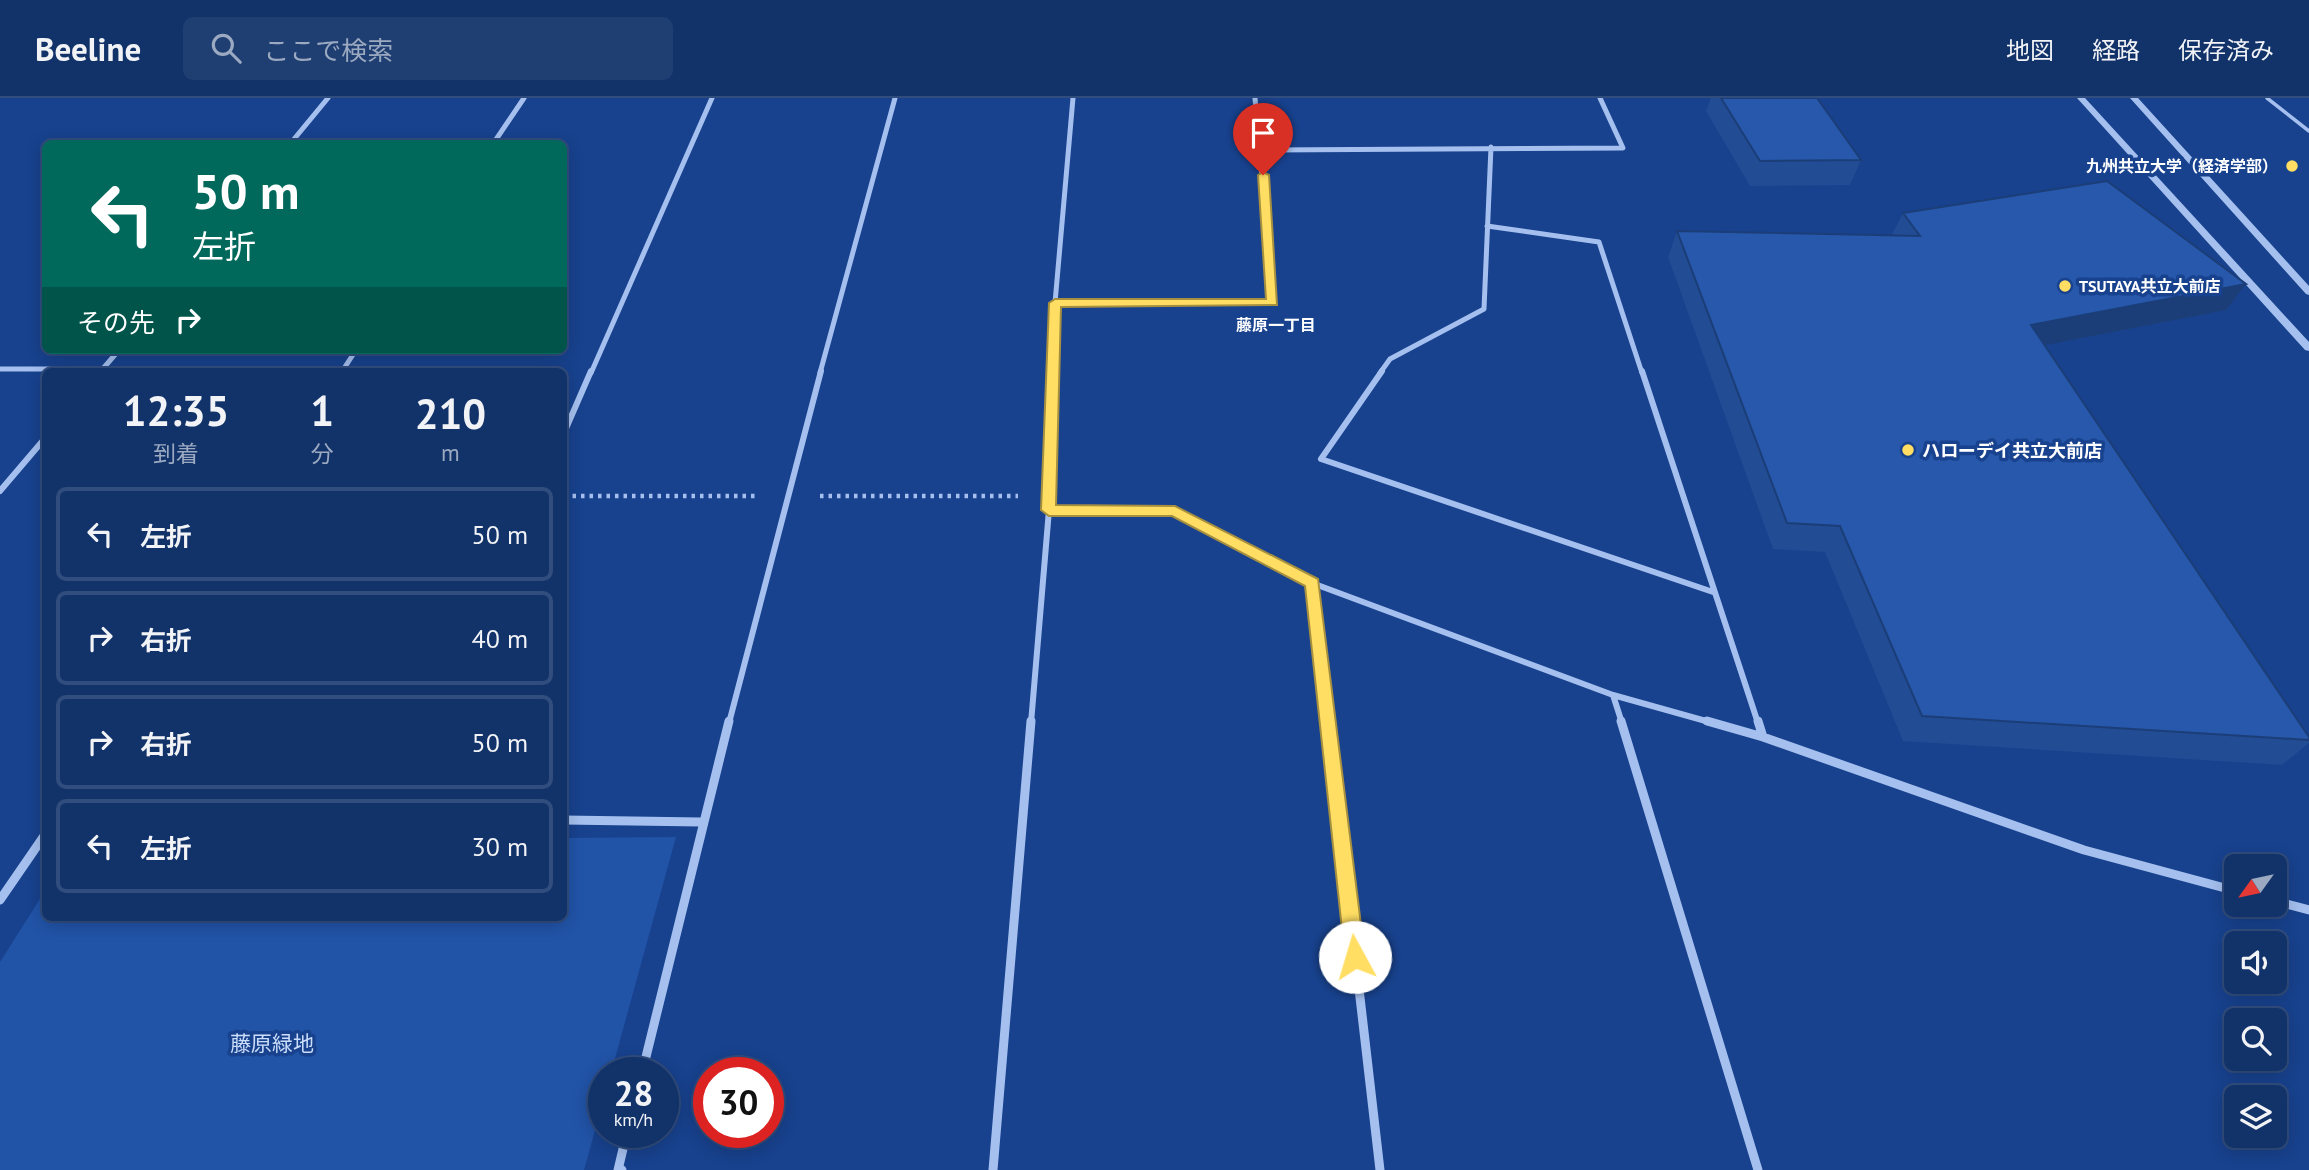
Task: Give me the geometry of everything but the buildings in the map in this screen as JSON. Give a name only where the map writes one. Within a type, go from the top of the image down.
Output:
[{"type":"street","points":[[293,140],[328,98]]},
{"type":"street","points":[[496,140],[524,98]]},
{"type":"street","points":[[567,426],[712,98]]},
{"type":"street","points":[[646,1057],[701,822],[786,496],[895,98]]},
{"type":"street","points":[[993,1170],[1049,510],[1055,303],[1073,98]]},
{"type":"street","points":[[1055,303],[1272,302],[1262,150],[1255,98]]},
{"type":"street","points":[[1262,150],[1623,148],[1600,98]]},
{"type":"street","points":[[2081,98],[2309,348]]},
{"type":"street","points":[[2134,98],[2309,292]]},
{"type":"street","points":[[1491,147],[1485,309],[1391,359],[1321,459],[1713,592]]},
{"type":"street","points":[[1487,226],[1599,242],[1763,737]]},
{"type":"street","points":[[104,368],[116,354]]},
{"type":"street","points":[[0,369],[42,369]]},
{"type":"street","points":[[0,491],[42,442]]},
{"type":"street","points":[[1049,510],[1175,511],[1312,583],[1613,695],[1763,737],[2084,850],[2224,888]]},
{"type":"street","points":[[1312,583],[1380,1170]]},
{"type":"street","points":[[1613,695],[1758,1170]]},
{"type":"street","points":[[567,820],[701,822]]},
{"type":"street","points":[[0,900],[42,839]]},
{"type":"street","points":[[2287,904],[2309,910]]},
{"type":"street","points":[[622,1170],[618,1170],[623,1148]]},
{"type":"lane","points":[[2267,98],[2309,131]]},
{"type":"green space","name":"藤原緑地","points":[[676,837],[615,1057],[588,1057],[588,1148],[590,1148],[584,1170],[0,1170],[0,962],[42,896],[42,921],[567,921],[567,838]]},
{"type":"place","name":"九州共立大学（経済学部）","points":[[2292,166]]},
{"type":"place","name":"TSUTAYA共立大前店","points":[[2065,286]]},
{"type":"place","name":"ハローデイ共立大前店","points":[[1908,450]]},
{"type":"district","name":"藤原一丁目","points":[[1276,325]]},
{"type":"route","points":[[1263,175],[1272,302],[1055,303],[1049,510],[1175,511],[1312,583],[1355,957]]}]
